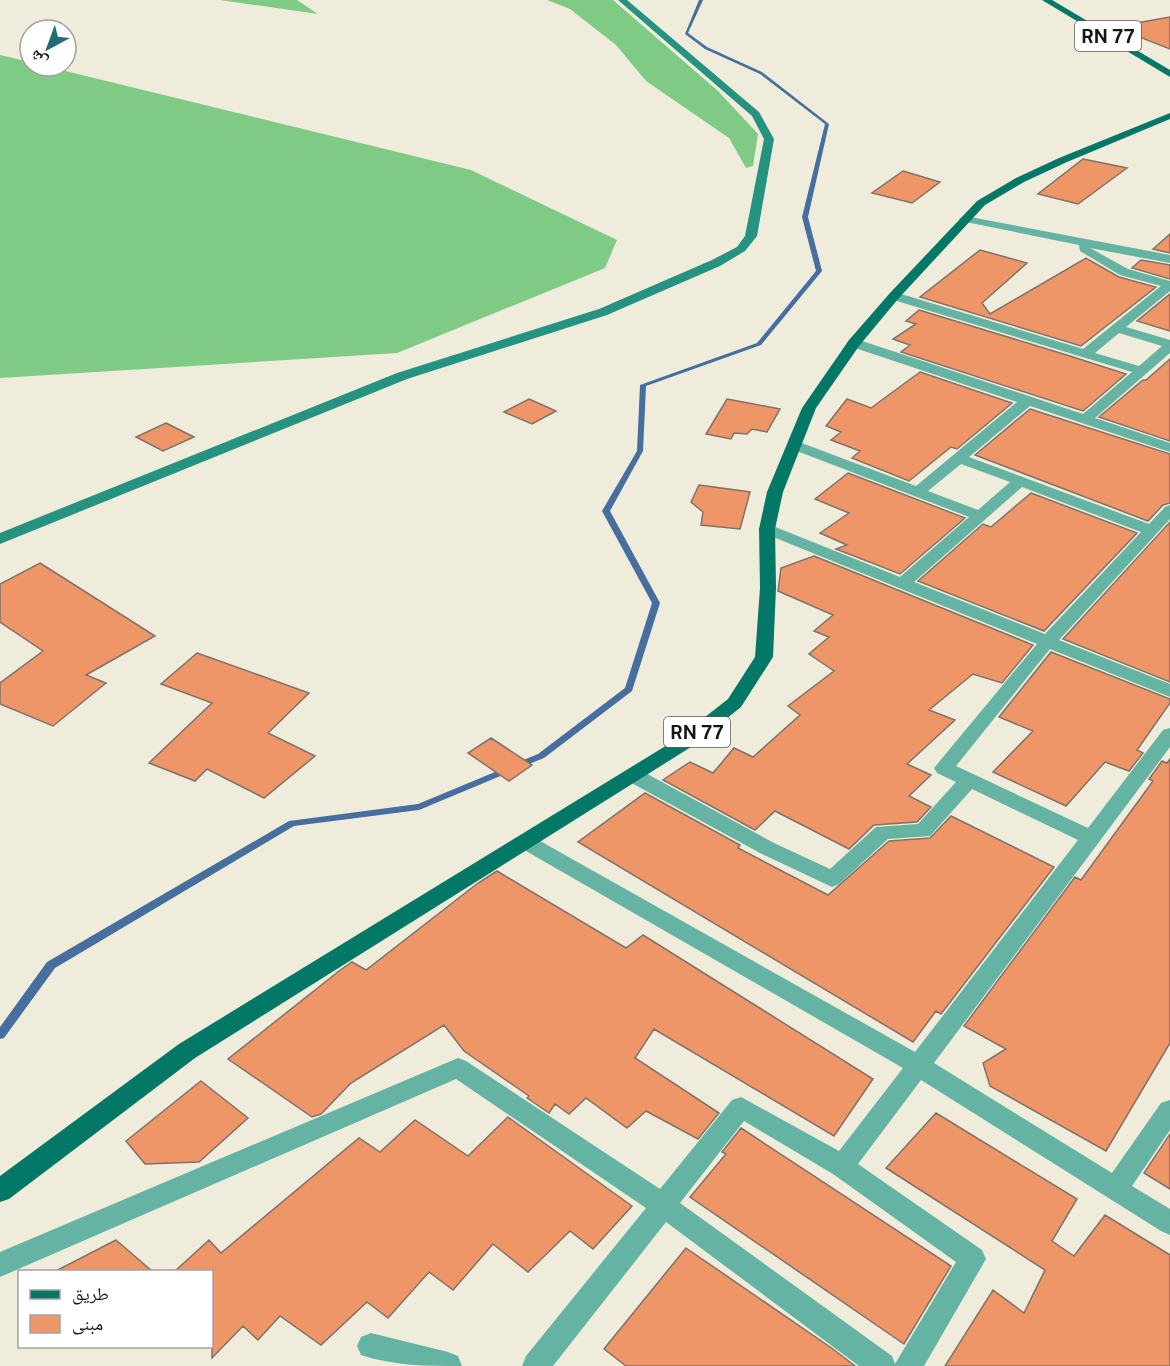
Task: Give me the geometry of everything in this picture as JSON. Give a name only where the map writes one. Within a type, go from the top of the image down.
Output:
[{"type":"main road","points":[[0,539],[392,380],[603,312],[697,272],[741,249],[751,236],[757,213],[769,139],[765,128],[756,114],[622,0]]},
{"type":"main road","name":"RN 77","points":[[1046,0],[1170,74]]},
{"type":"main road","name":"RN 77","points":[[0,1191],[187,1051],[684,743],[735,703],[764,657],[768,588],[767,529],[775,492],[809,408],[854,343],[894,296],[981,203],[1020,180],[1170,116]]},
{"type":"street","points":[[965,219],[1170,259]]},
{"type":"street","points":[[1086,242],[1084,249],[1124,272],[1170,285]]},
{"type":"street","points":[[1085,354],[1170,285]]},
{"type":"street","points":[[894,296],[1141,371]]},
{"type":"street","points":[[1117,328],[1170,345]]},
{"type":"street","points":[[854,343],[1170,448]]},
{"type":"street","points":[[1085,420],[1170,345]]},
{"type":"street","points":[[919,491],[1027,400]]},
{"type":"street","points":[[794,445],[978,515]]},
{"type":"street","points":[[959,458],[1151,530]]},
{"type":"street","points":[[903,583],[978,515],[1020,481]]},
{"type":"street","points":[[1092,838],[944,768],[1048,641],[1170,510]]},
{"type":"street","points":[[767,529],[1170,691]]},
{"type":"street","points":[[842,1166],[1170,734]]},
{"type":"street","points":[[633,775],[767,848],[832,879],[883,832],[922,831],[968,781]]},
{"type":"street","points":[[526,842],[920,1066],[1170,1223]]},
{"type":"street","points":[[0,1265],[458,1068],[663,1205],[882,1366]]},
{"type":"street","points":[[536,1366],[741,1107],[842,1166],[973,1259],[908,1366]]},
{"type":"street","points":[[1116,1189],[1170,1110]]},
{"type":"street","points":[[371,1346],[448,1366]]},
{"type":"green space","points":[[220,0],[297,0],[318,14]]},
{"type":"green space","points":[[547,0],[613,0],[718,91],[758,134],[753,166],[746,168],[729,138],[646,81],[616,45],[570,9]]},
{"type":"green space","points":[[0,55],[18,59],[18,78],[78,78],[78,74],[471,170],[617,240],[605,268],[397,353],[0,378]]},
{"type":"building","points":[[1170,17],[1170,49],[1114,27]]},
{"type":"building","points":[[1083,159],[1127,168],[1078,204],[1038,194]]},
{"type":"building","points":[[903,171],[940,182],[912,203],[872,193]]},
{"type":"building","points":[[1170,234],[1170,253],[1153,249]]},
{"type":"building","points":[[980,250],[1027,263],[982,303],[990,314],[1086,258],[1119,277],[1156,287],[1081,346],[920,297]]},
{"type":"building","points":[[1141,260],[1170,265],[1170,279],[1132,268]]},
{"type":"building","points":[[1170,294],[1170,331],[1137,321]]},
{"type":"building","points":[[919,310],[1126,374],[1083,411],[901,352],[910,345],[893,339],[916,324],[906,321]]},
{"type":"building","points":[[1170,359],[1170,441],[1099,417],[1143,380],[1146,380]]},
{"type":"building","points":[[920,372],[1012,403],[957,449],[951,447],[909,481],[852,458],[860,451],[831,440],[841,432],[826,426],[847,399],[871,408]]},
{"type":"building","points":[[529,399],[556,411],[532,424],[504,412]]},
{"type":"building","points":[[727,399],[780,409],[767,432],[752,429],[747,434],[734,433],[731,439],[706,434]]},
{"type":"building","points":[[1030,409],[1170,454],[1170,503],[1163,505],[1148,521],[975,455]]},
{"type":"building","points":[[166,423],[194,437],[163,451],[136,437]]},
{"type":"building","points":[[848,473],[965,518],[900,574],[836,549],[847,545],[820,533],[849,513],[815,499]]},
{"type":"building","points":[[699,485],[750,492],[740,529],[701,525],[703,512],[691,502]]},
{"type":"building","points":[[1031,493],[1137,533],[1044,631],[918,581],[983,524],[991,527]]},
{"type":"building","points":[[1170,522],[1170,682],[1063,639]]},
{"type":"building","points":[[814,556],[1033,645],[1002,683],[973,674],[929,710],[955,720],[907,764],[931,775],[909,796],[931,807],[917,822],[874,825],[849,849],[775,811],[755,830],[663,780],[690,762],[713,773],[734,748],[753,757],[800,715],[788,706],[834,671],[809,654],[829,637],[814,631],[833,615],[778,591],[781,568]]},
{"type":"building","points":[[40,563],[155,636],[86,675],[106,683],[53,726],[0,704],[0,683],[43,651],[0,622],[0,584]]},
{"type":"building","points":[[1051,652],[1170,699],[1170,703],[1137,750],[1143,753],[1129,771],[1105,762],[1066,806],[993,772],[1033,731],[999,717]]},
{"type":"building","points":[[197,653],[309,693],[268,733],[315,756],[264,798],[207,769],[195,781],[149,763],[212,703],[161,684]]},
{"type":"building","points":[[491,738],[532,765],[509,781],[468,753]]},
{"type":"building","points":[[1170,759],[1170,1043],[1106,1151],[990,1086],[983,1063],[1006,1049],[964,1026],[1075,877],[1081,880],[1153,781],[1149,779],[1162,761],[1167,763]]},
{"type":"building","points":[[645,793],[740,845],[738,848],[828,895],[889,841],[930,838],[951,816],[1054,867],[941,1014],[936,1011],[913,1042],[578,842]]},
{"type":"building","points":[[497,871],[626,948],[643,935],[873,1079],[834,1136],[654,1029],[635,1058],[719,1113],[698,1139],[646,1111],[627,1128],[586,1098],[569,1114],[555,1104],[549,1113],[527,1098],[529,1096],[464,1051],[444,1025],[351,1083],[321,1114],[312,1117],[228,1059],[339,971],[352,962],[366,970],[478,883]]},
{"type":"building","points":[[201,1081],[248,1118],[199,1162],[145,1164],[126,1141]]},
{"type":"building","points":[[936,1113],[1077,1199],[1052,1241],[1074,1256],[1105,1215],[1170,1255],[1170,1366],[945,1366],[993,1290],[1024,1313],[1045,1270],[886,1168]]},
{"type":"building","points":[[508,1117],[632,1206],[593,1249],[570,1231],[528,1272],[493,1244],[453,1290],[429,1272],[388,1318],[367,1302],[321,1345],[280,1316],[258,1340],[243,1326],[212,1358],[213,1270],[176,1270],[209,1240],[221,1253],[359,1138],[380,1152],[415,1120],[468,1156]]},
{"type":"building","points":[[741,1128],[951,1266],[904,1344],[690,1197],[726,1154],[722,1152]]},
{"type":"building","points":[[1170,1134],[1170,1189],[1144,1173]]},
{"type":"building","points":[[116,1240],[151,1270],[58,1270]]},
{"type":"building","points":[[686,1248],[855,1366],[626,1366],[604,1349]]},
{"type":"waterway","points":[[519,765],[541,756],[629,689],[656,603],[606,511],[640,451],[643,385],[759,344],[819,271],[805,217],[827,124],[761,73],[706,48],[686,33],[701,0]]},
{"type":"waterway","points":[[0,1035],[51,965],[292,823],[419,807],[507,770]]}]
